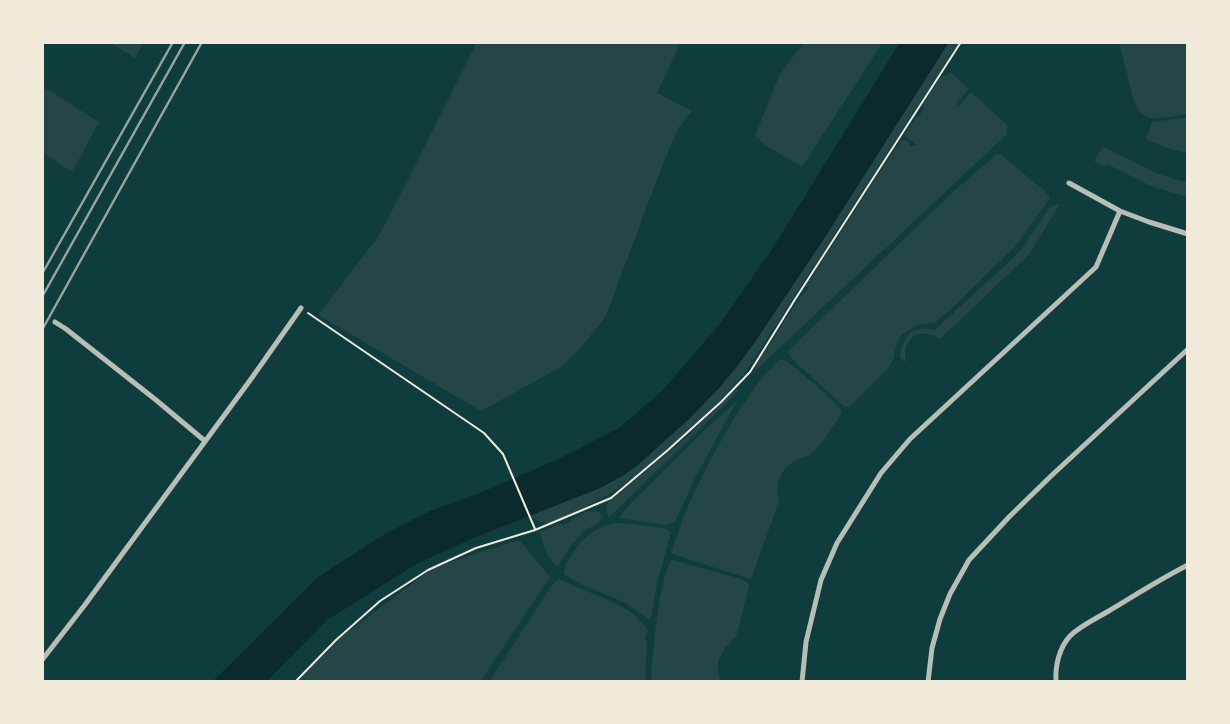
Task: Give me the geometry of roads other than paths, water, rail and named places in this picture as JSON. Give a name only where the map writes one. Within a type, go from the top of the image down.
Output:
[{"type":"street","points":[[1069,183],[1120,211],[1188,233]]},
{"type":"street","points":[[803,682],[806,642],[821,580],[837,543],[881,473],[911,439],[1096,267],[1120,211]]},
{"type":"street","points":[[42,660],[301,308]]},
{"type":"street","points":[[55,322],[205,441]]},
{"type":"street","points":[[928,682],[932,648],[940,620],[950,594],[969,561],[1017,508],[1188,349]]},
{"type":"street","points":[[1056,682],[1055,669],[1070,636],[1188,565]]},
{"type":"railway","points":[[42,274],[173,42]]},
{"type":"railway","points":[[42,297],[185,42]]},
{"type":"railway","points":[[42,330],[202,42]]}]
